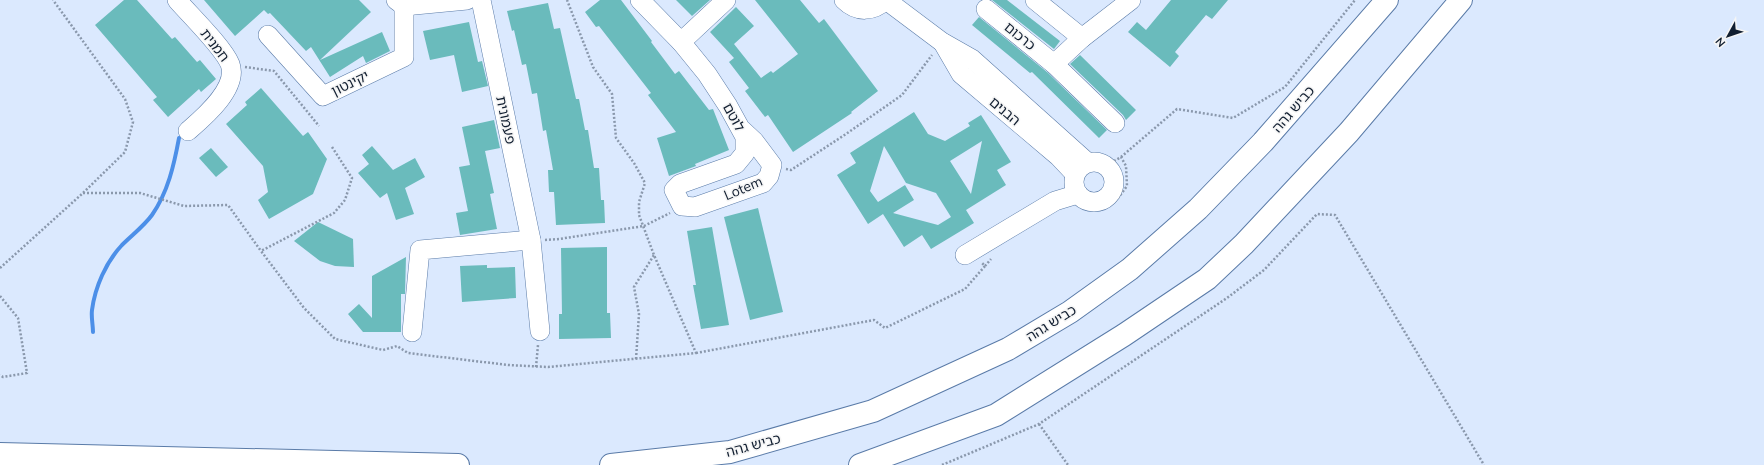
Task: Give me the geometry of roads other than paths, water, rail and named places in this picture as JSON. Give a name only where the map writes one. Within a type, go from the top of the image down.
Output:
[{"type":"highway","name":"כביש גהה","points":[[611,465],[730,452],[873,411],[1008,349],[1070,312],[1130,269],[1198,209],[1263,142],[1387,0]]},
{"type":"highway","points":[[860,465],[996,415],[1124,335],[1207,279],[1244,244],[1349,132],[1461,0]]},
{"type":"highway","points":[[0,454],[458,465]]},
{"type":"street","name":"חמנית","points":[[177,0],[219,49],[230,65],[230,77],[225,91],[214,108],[188,131]]},
{"type":"street","points":[[400,3],[468,0]]},
{"type":"street","name":"פעמונית","points":[[481,0],[530,240],[540,330]]},
{"type":"street","name":"לוטם","points":[[640,0],[681,42],[707,74],[728,106],[745,137],[745,153],[736,164],[680,184],[674,190],[682,206]]},
{"type":"street","points":[[681,42],[726,0]]},
{"type":"street","points":[[844,0],[852,7],[861,10],[879,6],[886,0]]},
{"type":"street","name":"הבנים","points":[[886,0],[942,42],[961,74],[1058,156],[1081,168]]},
{"type":"street","points":[[1035,0],[1082,38]]},
{"type":"street","points":[[1054,64],[1082,38],[1131,0]]},
{"type":"street","name":"יקינטון","points":[[268,35],[324,96],[404,57],[400,3]]},
{"type":"street","name":"כרכום","points":[[986,9],[1054,64],[1115,123]]},
{"type":"street","name":"Lotem","points":[[682,206],[695,207],[763,183],[769,176],[772,165],[754,141],[740,128]]},
{"type":"street","points":[[1094,161],[1107,165],[1114,177],[1113,191],[1109,196],[1096,202],[1083,199],[1078,194],[1074,181],[1081,168],[1094,161]]},
{"type":"street","points":[[968,254],[1055,201],[1078,194]]},
{"type":"street","points":[[412,332],[420,250],[530,240]]},
{"type":"waterway","points":[[93,332],[93,301],[102,275],[116,252],[145,223],[158,206],[170,178],[179,138]]}]
